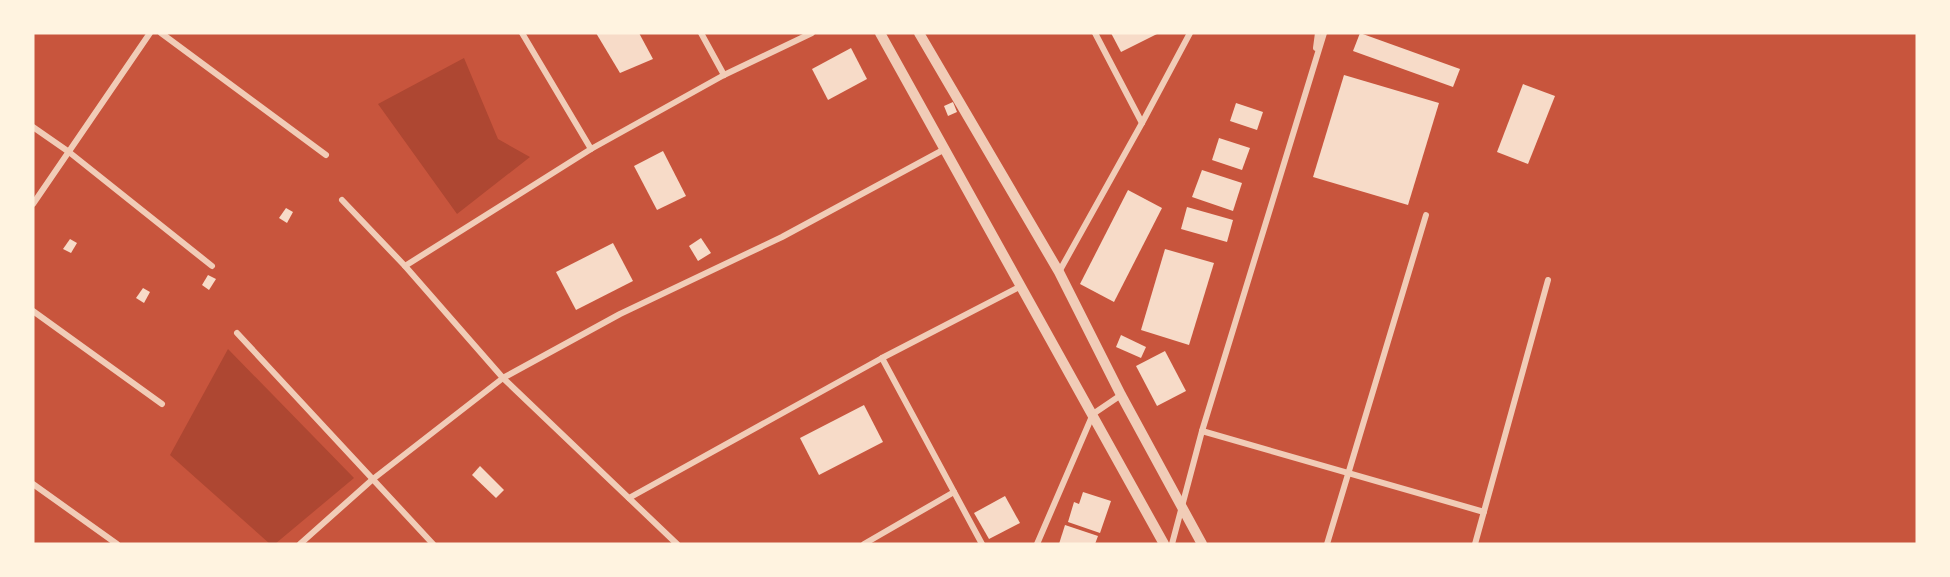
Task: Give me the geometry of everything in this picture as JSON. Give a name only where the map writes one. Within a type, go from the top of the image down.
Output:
[{"type":"street","points":[[33,204],[150,33]]},
{"type":"street","points":[[161,33],[326,155]]},
{"type":"street","points":[[522,33],[591,150]]},
{"type":"street","points":[[701,33],[724,75]]},
{"type":"street","points":[[405,266],[591,150],[724,75],[812,33]]},
{"type":"street","points":[[880,33],[1164,544]]},
{"type":"street","points":[[919,33],[1059,272],[1121,395],[1202,544]]},
{"type":"street","points":[[1095,33],[1142,123]]},
{"type":"street","points":[[1059,272],[1190,33]]},
{"type":"street","points":[[1312,70],[1318,33]]},
{"type":"street","points":[[1172,544],[1202,431],[1324,33]]},
{"type":"street","points":[[33,127],[69,152],[212,266]]},
{"type":"street","points":[[300,544],[373,479],[503,378],[620,314],[782,237],[943,150]]},
{"type":"street","points":[[342,200],[405,266],[503,378],[677,544]]},
{"type":"street","points":[[1327,544],[1426,215]]},
{"type":"street","points":[[1475,544],[1548,280]]},
{"type":"street","points":[[629,498],[882,358],[1021,286]]},
{"type":"street","points":[[33,311],[162,404]]},
{"type":"street","points":[[237,333],[433,544]]},
{"type":"street","points":[[882,358],[982,544]]},
{"type":"street","points":[[1036,544],[1093,414],[1121,395]]},
{"type":"street","points":[[1202,431],[1484,512]]},
{"type":"street","points":[[33,484],[117,544]]},
{"type":"street","points":[[864,544],[954,492]]},
{"type":"shaded area","points":[[464,58],[498,139],[530,157],[457,214],[378,104]]},
{"type":"shaded area","points":[[228,349],[354,478],[275,544],[270,544],[170,455]]},
{"type":"building","points":[[596,33],[639,33],[653,59],[620,73]]},
{"type":"building","points":[[1111,33],[1159,33],[1121,52]]},
{"type":"building","points":[[1360,33],[1460,69],[1453,87],[1353,51]]},
{"type":"building","points":[[851,48],[867,79],[828,100],[812,69]]},
{"type":"building","points":[[1344,75],[1439,103],[1408,205],[1313,177]]},
{"type":"building","points":[[1523,84],[1555,96],[1528,164],[1497,152]]},
{"type":"building","points":[[953,102],[957,112],[948,116],[944,106]]},
{"type":"building","points":[[1236,103],[1263,112],[1257,130],[1230,121]]},
{"type":"building","points":[[1219,138],[1250,148],[1242,170],[1212,160]]},
{"type":"building","points":[[663,151],[686,196],[657,210],[634,166]]},
{"type":"building","points":[[1202,170],[1242,183],[1233,211],[1192,197]]},
{"type":"building","points":[[1128,190],[1162,208],[1114,302],[1080,284]]},
{"type":"building","points":[[1187,207],[1233,220],[1227,242],[1181,229]]},
{"type":"building","points":[[286,208],[293,212],[287,223],[279,218]]},
{"type":"building","points":[[701,238],[711,253],[698,261],[689,246]]},
{"type":"building","points":[[70,239],[77,243],[71,253],[63,249]]},
{"type":"building","points":[[613,243],[633,281],[576,310],[556,272]]},
{"type":"building","points":[[1165,249],[1214,263],[1189,345],[1141,330]]},
{"type":"building","points":[[208,275],[216,279],[209,290],[202,285]]},
{"type":"building","points":[[143,288],[150,292],[144,303],[136,298]]},
{"type":"building","points":[[1121,335],[1146,347],[1141,358],[1116,347]]},
{"type":"building","points":[[1165,351],[1186,391],[1157,406],[1136,366]]},
{"type":"building","points":[[864,405],[883,442],[819,475],[800,438]]},
{"type":"building","points":[[480,466],[504,490],[496,498],[472,475]]},
{"type":"building","points":[[1083,492],[1111,501],[1100,533],[1068,522],[1074,502],[1079,504]]},
{"type":"building","points":[[1005,496],[1020,523],[989,539],[974,513]]},
{"type":"building","points":[[1065,525],[1098,536],[1095,544],[1059,544]]}]
